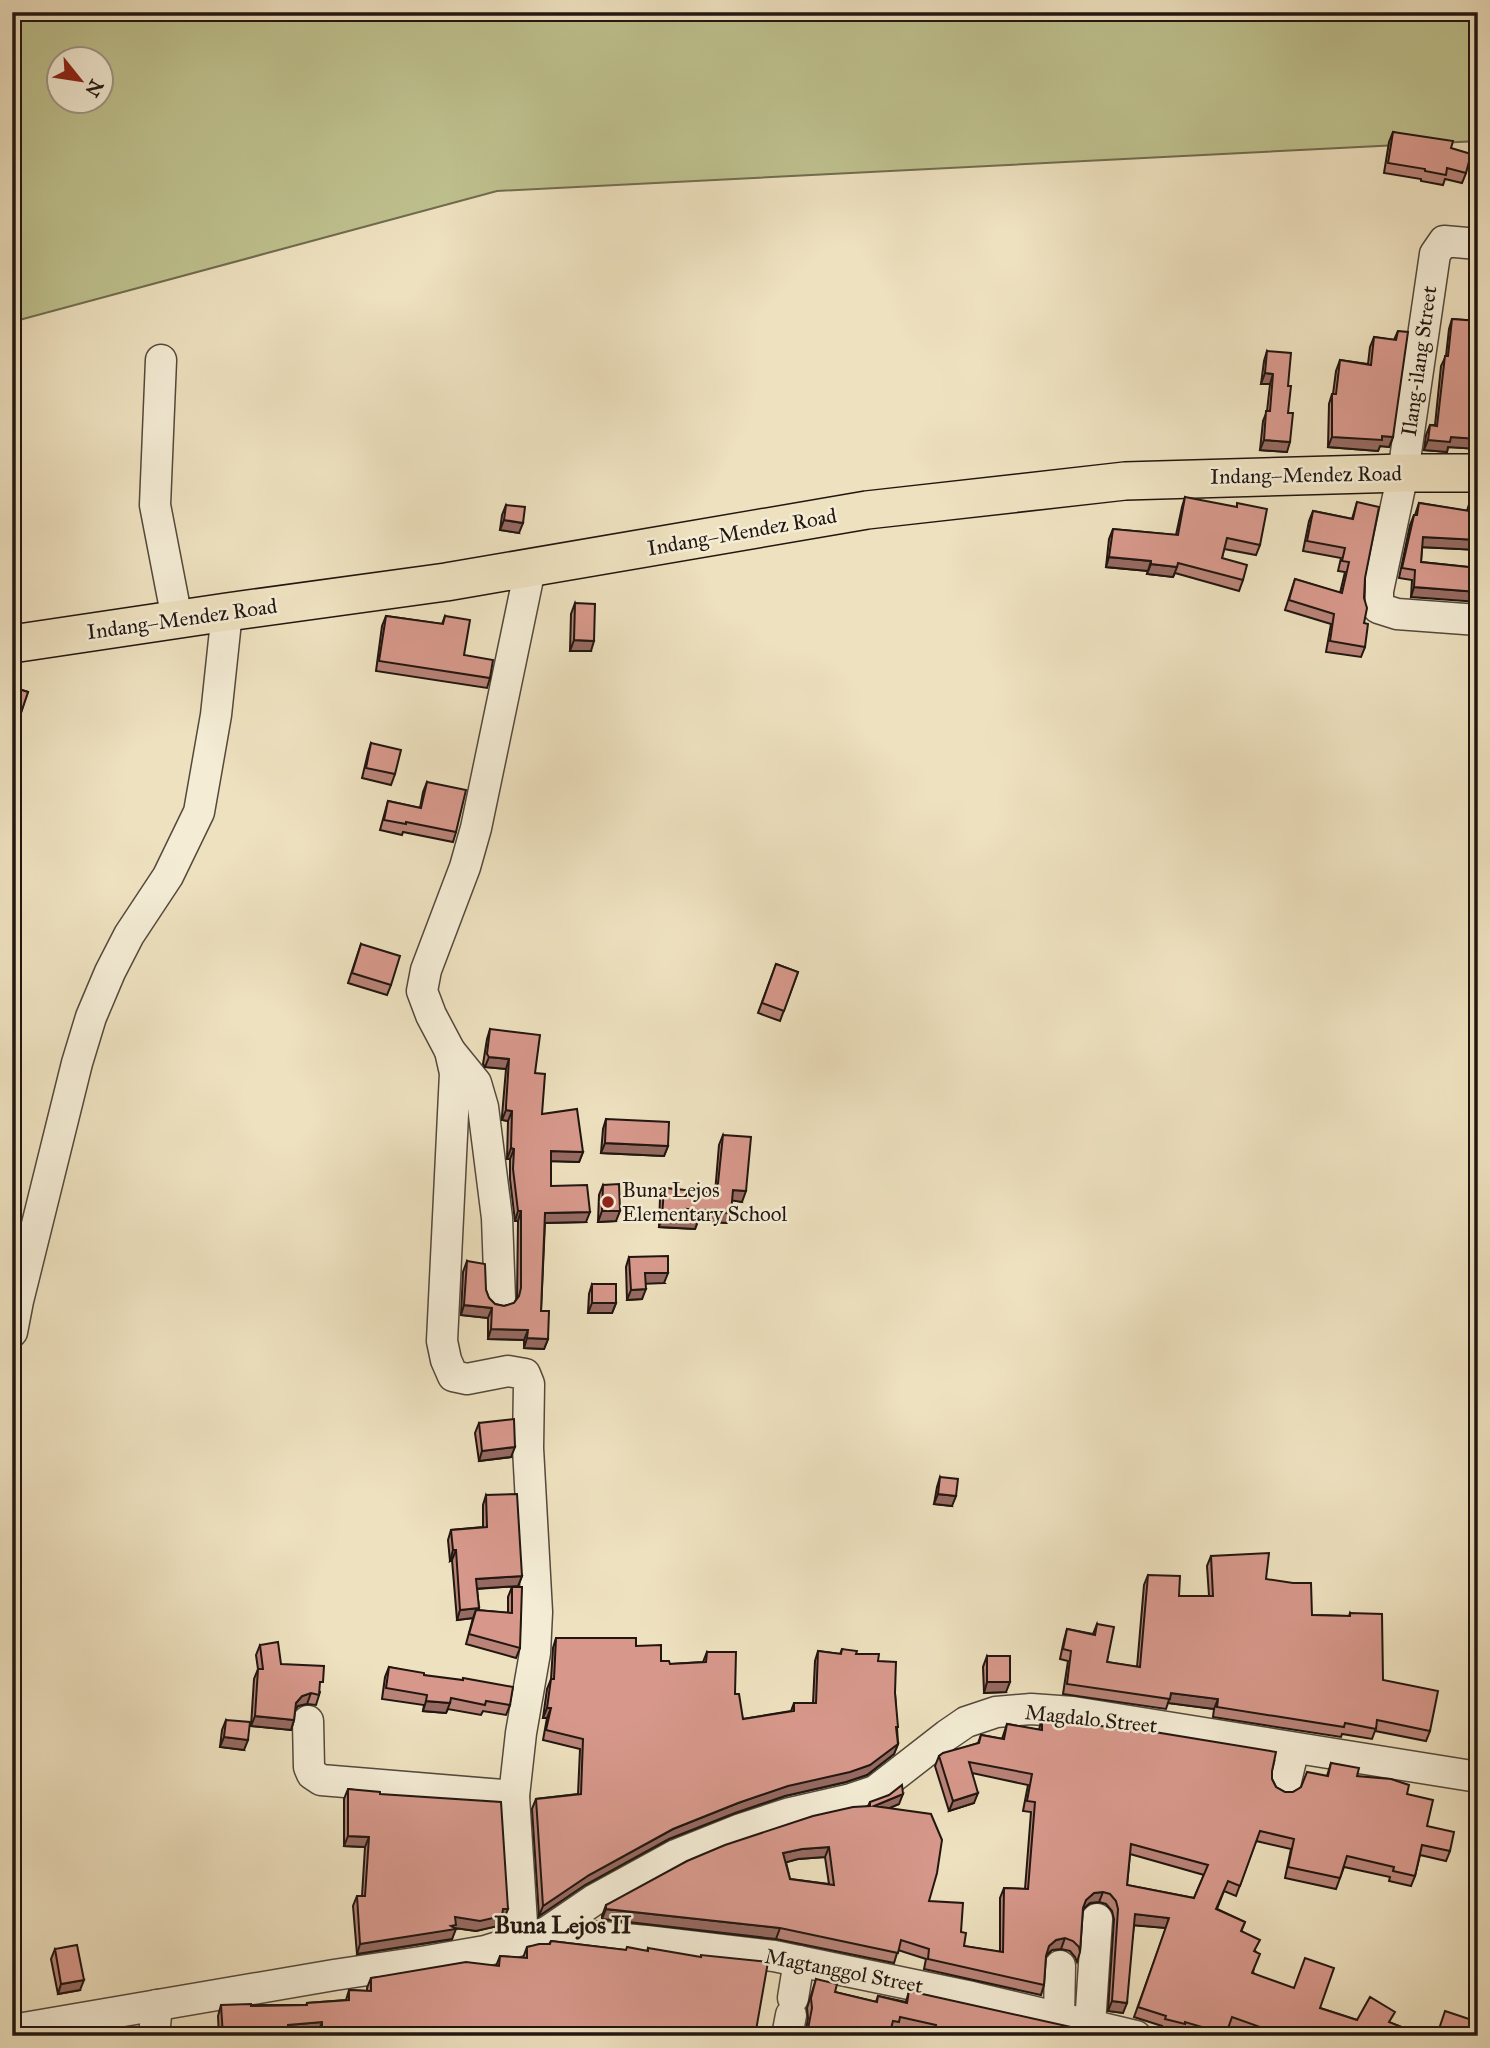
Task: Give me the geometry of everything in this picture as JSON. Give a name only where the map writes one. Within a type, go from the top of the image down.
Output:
[{"type":"main road","name":"Indang–Mendez Road","points":[[12,644],[530,569],[867,510],[1125,481],[1478,473]]},
{"type":"street","name":"Ilang-ilang Street","points":[[1478,244],[1444,241],[1435,254],[1403,473],[1378,591],[1378,608],[1397,614],[1478,620]]},
{"type":"street","points":[[161,360],[155,505],[177,619]]},
{"type":"street","points":[[500,1299],[497,1218],[483,1107],[476,1083],[450,1051],[422,991],[426,970],[465,867],[476,828],[530,569]]},
{"type":"street","points":[[12,1332],[77,1063],[91,1017],[129,935],[168,876],[199,812],[216,715],[227,612]]},
{"type":"street","points":[[12,2030],[93,2026],[157,2005],[485,1951],[535,1936],[514,1796],[520,1733],[535,1653],[537,1612],[528,1448],[529,1384],[525,1374],[508,1371],[467,1379],[453,1376],[446,1360],[442,1341],[456,1073],[450,1051]]},
{"type":"street","name":"Magdalo Street","points":[[535,1936],[676,1855],[790,1813],[874,1791],[967,1722],[996,1712],[1031,1709],[1073,1713],[1478,1777]]},
{"type":"street","points":[[308,1721],[309,1767],[312,1774],[321,1780],[514,1796]]},
{"type":"street","points":[[1285,1785],[1294,1748]]},
{"type":"street","points":[[1090,2025],[1097,1919]]},
{"type":"street","name":"Magtanggol Street","points":[[535,1936],[659,1943],[774,1956],[972,1997],[1136,2036]]},
{"type":"street","points":[[790,2016],[799,1961]]},
{"type":"street","points":[[1059,2017],[1060,1966]]},
{"type":"street","points":[[154,2036],[157,2005]]},
{"type":"green space","points":[[12,12],[1478,12],[1478,141],[497,191],[12,322]]},
{"type":"building","points":[[1393,132],[1453,141],[1451,148],[1471,154],[1466,173],[1447,168],[1446,175],[1388,163]]},
{"type":"building","points":[[1452,319],[1478,321],[1478,439],[1451,437],[1450,442],[1428,440],[1430,425],[1437,426]]},
{"type":"building","points":[[1398,331],[1408,332],[1393,437],[1382,436],[1382,440],[1332,437],[1332,394],[1336,394],[1340,360],[1371,365],[1374,337],[1396,340]]},
{"type":"building","points":[[1267,351],[1291,353],[1288,413],[1293,413],[1290,442],[1264,440],[1273,374],[1265,373]]},
{"type":"building","points":[[1185,497],[1237,507],[1237,503],[1267,509],[1260,545],[1227,538],[1222,558],[1247,565],[1243,580],[1178,563],[1177,567],[1151,564],[1151,561],[1109,557],[1113,529],[1178,535]]},
{"type":"building","points":[[1470,501],[1478,501],[1478,540],[1423,537],[1421,562],[1478,568],[1478,592],[1414,587],[1415,570],[1402,568],[1419,503],[1470,511]]},
{"type":"building","points":[[1357,502],[1379,507],[1365,578],[1364,598],[1367,608],[1364,623],[1368,624],[1365,647],[1330,641],[1334,614],[1289,600],[1295,579],[1342,593],[1349,562],[1342,561],[1345,548],[1307,541],[1313,511],[1353,519]]},
{"type":"building","points":[[506,505],[525,507],[523,523],[504,520]]},
{"type":"building","points":[[575,603],[595,604],[594,641],[574,640]]},
{"type":"building","points":[[386,616],[443,624],[445,616],[470,620],[464,655],[493,660],[490,678],[379,661]]},
{"type":"building","points":[[12,687],[28,692],[20,716],[12,714]]},
{"type":"building","points":[[371,743],[401,750],[395,774],[366,768]]},
{"type":"building","points":[[427,782],[466,790],[456,832],[384,820],[388,801],[421,808]]},
{"type":"building","points":[[361,944],[400,956],[391,985],[352,973]]},
{"type":"building","points":[[776,964],[798,972],[784,1011],[762,1003]]},
{"type":"building","points":[[490,1029],[540,1035],[535,1073],[545,1074],[542,1114],[577,1109],[583,1152],[551,1151],[551,1186],[587,1185],[590,1212],[545,1213],[541,1311],[549,1311],[548,1339],[527,1338],[528,1330],[491,1329],[492,1308],[464,1305],[467,1261],[485,1264],[486,1290],[495,1304],[504,1306],[514,1303],[521,1288],[521,1211],[518,1211],[513,1169],[514,1149],[511,1148],[512,1111],[506,1110],[509,1059],[489,1057],[487,1054]]},
{"type":"building","points":[[606,1119],[669,1122],[668,1146],[605,1143]]},
{"type":"building","points":[[723,1135],[751,1137],[746,1191],[733,1190],[731,1213],[688,1209],[699,1219],[662,1217],[664,1188],[717,1193]]},
{"type":"building","points":[[619,1184],[620,1211],[602,1211],[603,1185]]},
{"type":"building","points":[[668,1256],[668,1273],[645,1273],[646,1289],[631,1290],[629,1257]]},
{"type":"building","points":[[592,1284],[616,1284],[616,1303],[592,1303]]},
{"type":"building","points":[[514,1419],[515,1447],[482,1451],[479,1423]]},
{"type":"building","points":[[940,1477],[958,1479],[956,1496],[938,1494]]},
{"type":"building","points":[[517,1494],[522,1576],[476,1579],[479,1608],[460,1610],[456,1550],[453,1550],[451,1530],[487,1527],[486,1495]]},
{"type":"building","points":[[1269,1553],[1266,1579],[1311,1583],[1312,1615],[1382,1614],[1383,1680],[1438,1691],[1430,1731],[1377,1720],[1376,1729],[1345,1723],[1344,1727],[1217,1707],[1218,1699],[1171,1693],[1170,1699],[1067,1684],[1071,1651],[1063,1649],[1067,1629],[1095,1635],[1097,1624],[1114,1627],[1107,1662],[1140,1667],[1148,1575],[1180,1576],[1179,1596],[1213,1596],[1211,1556]]},
{"type":"building","points":[[512,1587],[522,1587],[520,1648],[469,1634],[476,1610],[512,1613]]},
{"type":"building","points":[[556,1638],[636,1638],[636,1646],[661,1645],[661,1661],[669,1661],[670,1664],[706,1662],[707,1652],[736,1652],[735,1694],[739,1694],[743,1719],[794,1711],[794,1703],[816,1703],[818,1651],[841,1654],[842,1649],[857,1651],[856,1654],[879,1654],[878,1661],[896,1662],[898,1744],[870,1765],[788,1786],[673,1829],[589,1875],[543,1906],[536,1799],[581,1794],[583,1739],[546,1730],[551,1708],[547,1708],[551,1679],[554,1679]]},
{"type":"building","points":[[278,1642],[281,1664],[324,1666],[319,1695],[311,1693],[302,1696],[296,1703],[294,1720],[255,1716],[258,1669],[263,1669],[260,1645]]},
{"type":"building","points":[[987,1656],[1010,1656],[1010,1682],[987,1682]]},
{"type":"building","points":[[389,1667],[424,1675],[463,1678],[513,1687],[510,1705],[486,1701],[485,1705],[451,1698],[450,1703],[426,1701],[427,1695],[386,1688]]},
{"type":"building","points":[[1042,1717],[1075,1719],[1079,1720],[1078,1722],[1130,1731],[1130,1728],[1276,1752],[1272,1779],[1276,1787],[1285,1792],[1293,1792],[1301,1787],[1307,1772],[1328,1776],[1331,1763],[1359,1768],[1357,1776],[1391,1779],[1409,1785],[1407,1794],[1433,1800],[1427,1826],[1454,1832],[1450,1851],[1422,1845],[1415,1876],[1393,1871],[1394,1867],[1347,1856],[1340,1878],[1288,1867],[1294,1839],[1260,1831],[1240,1886],[1228,1881],[1216,1909],[1245,1922],[1241,1931],[1260,1940],[1254,1951],[1260,1954],[1252,1973],[1294,1988],[1305,1958],[1334,1968],[1320,2008],[1357,2020],[1370,1997],[1395,2012],[1389,2022],[1424,2036],[1275,2036],[1277,2033],[1232,2017],[1226,2034],[1165,2019],[1166,2016],[1138,2007],[1169,1918],[1135,1914],[1127,2003],[1112,2001],[1118,1909],[1110,1894],[1103,1892],[1094,1893],[1086,1900],[1080,1952],[1073,1941],[1065,1938],[1056,1940],[1049,1946],[1044,1985],[928,1959],[929,1949],[901,1940],[898,1953],[780,1928],[606,1909],[606,1905],[687,1861],[725,1845],[813,1816],[870,1806],[870,1802],[889,1795],[902,1785],[903,1794],[874,1806],[931,1814],[942,1840],[929,1901],[963,1903],[961,1932],[966,1933],[964,1946],[1003,1952],[1004,1888],[1028,1889],[1035,1802],[1027,1801],[1032,1774],[969,1762],[978,1793],[953,1801],[939,1756],[979,1743],[981,1735],[1004,1739],[1007,1724],[1042,1730]],"holes":[[[1131,1844],[1208,1865],[1194,1898],[1127,1885]],[[829,1847],[834,1885],[790,1879],[783,1853]]]},
{"type":"building","points":[[226,1720],[250,1722],[248,1740],[224,1737]]},
{"type":"building","points":[[348,1789],[380,1794],[501,1802],[508,1909],[503,1909],[502,1916],[480,1921],[455,1917],[456,1925],[451,1926],[456,1929],[360,1944],[357,1896],[365,1896],[369,1837],[348,1836]]},
{"type":"building","points":[[551,1941],[626,1950],[627,1947],[648,1951],[648,1948],[701,1957],[768,1962],[755,2036],[322,2036],[322,2022],[288,2025],[288,2032],[223,2036],[221,2005],[307,2005],[349,2000],[349,1990],[371,1991],[371,1978],[466,1962],[499,1966],[500,1956],[527,1958],[527,1947],[550,1944]]},
{"type":"building","points":[[77,1945],[84,1980],[61,1984],[55,1949]]},
{"type":"building","points":[[816,1979],[837,1984],[835,1992],[877,2002],[878,1996],[907,2003],[909,1991],[1071,2027],[1070,2032],[1086,2036],[933,2036],[936,2025],[900,2017],[899,2022],[893,2021],[889,2036],[860,2036],[842,2032],[841,2036],[805,2036]]},
{"type":"building","points":[[1445,2011],[1478,2022],[1478,2036],[1433,2036],[1435,2031],[1438,2032]]},
{"type":"building","points":[[98,2033],[123,2036],[97,2036]]},
{"type":"place","name":"Buna Lejos Elementary School","points":[[608,1202]]},
{"type":"district","name":"Buna Lejos II","points":[[563,1925]]}]
